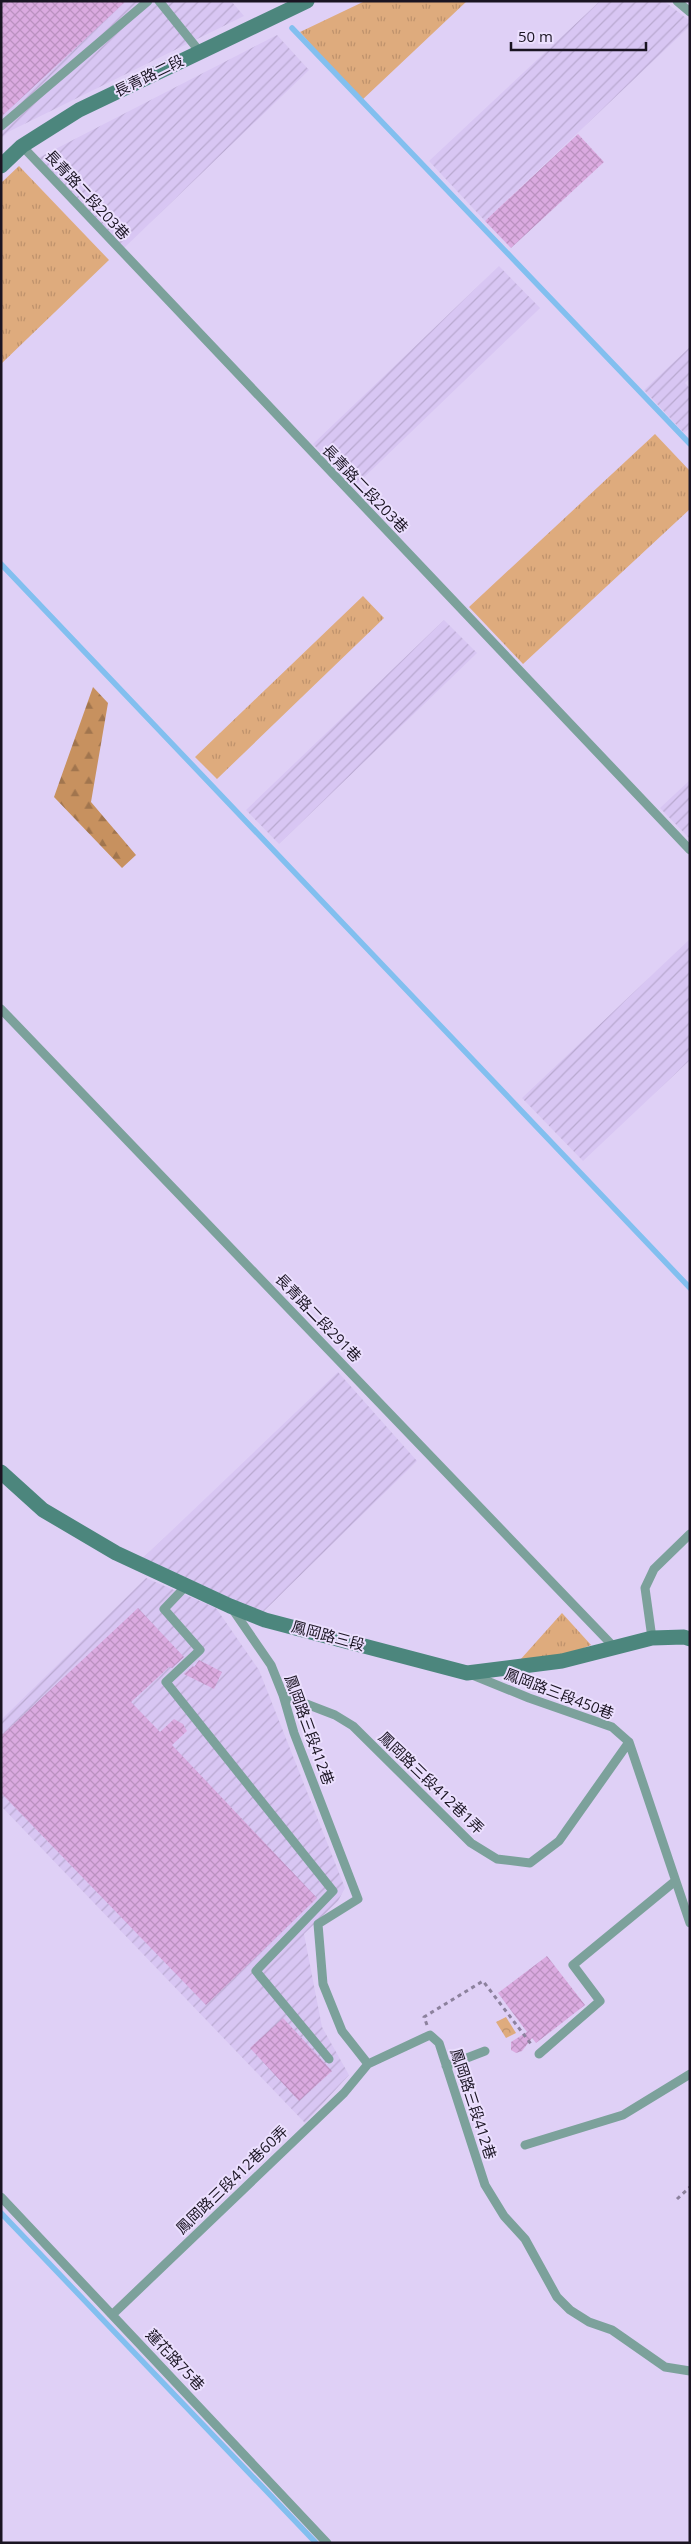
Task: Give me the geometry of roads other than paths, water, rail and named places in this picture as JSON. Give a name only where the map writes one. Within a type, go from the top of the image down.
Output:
[{"type":"street","name":"長青路二段","points":[[1,166],[22,146],[79,110],[307,1]]},
{"type":"street","name":"鳳岡路三段","points":[[1,1472],[43,1510],[116,1553],[230,1606],[265,1620],[467,1673],[562,1661],[652,1638],[684,1637],[690,1639]]},
{"type":"lane","points":[[1,126],[148,1]]},
{"type":"lane","points":[[159,1],[200,52]]},
{"type":"lane","points":[[677,1],[690,12]]},
{"type":"lane","name":"長青路二段203巷","points":[[22,146],[690,850]]},
{"type":"lane","name":"長青路二段291巷","points":[[1,1009],[614,1647]]},
{"type":"lane","points":[[652,1638],[645,1588],[654,1569],[690,1534]]},
{"type":"lane","points":[[186,1586],[164,1609],[200,1650],[166,1682],[333,1891],[256,1971],[329,2059]]},
{"type":"lane","name":"鳳岡路三段412巷","points":[[230,1606],[271,1665],[283,1695],[294,1733],[358,1899],[318,1924],[323,1984],[342,2031],[368,2064],[430,2035],[439,2043],[485,2185],[504,2216],[525,2239],[556,2298],[589,2322],[612,2330],[665,2367],[690,2371]]},
{"type":"lane","name":"鳳岡路三段450巷","points":[[467,1673],[529,1698],[612,1727],[629,1742]]},
{"type":"lane","name":"鳳岡路三段412巷1弄","points":[[283,1695],[335,1715],[352,1726],[471,1843],[497,1859],[530,1863],[559,1841],[629,1742]]},
{"type":"lane","points":[[629,1742],[674,1882],[690,1922]]},
{"type":"lane","points":[[539,2054],[600,2001],[572,1966],[674,1882]]},
{"type":"lane","points":[[446,2066],[485,2051]]},
{"type":"lane","name":"鳳岡路三段412巷60弄","points":[[113,2314],[344,2093],[368,2064]]},
{"type":"lane","points":[[525,2145],[623,2115],[690,2074]]},
{"type":"lane","name":"蓮花路75巷","points":[[1,2197],[327,2543]]},
{"type":"waterway","points":[[292,28],[690,444]]},
{"type":"waterway","points":[[1,564],[690,1288]]},
{"type":"waterway","points":[[1,2213],[316,2543]]}]
